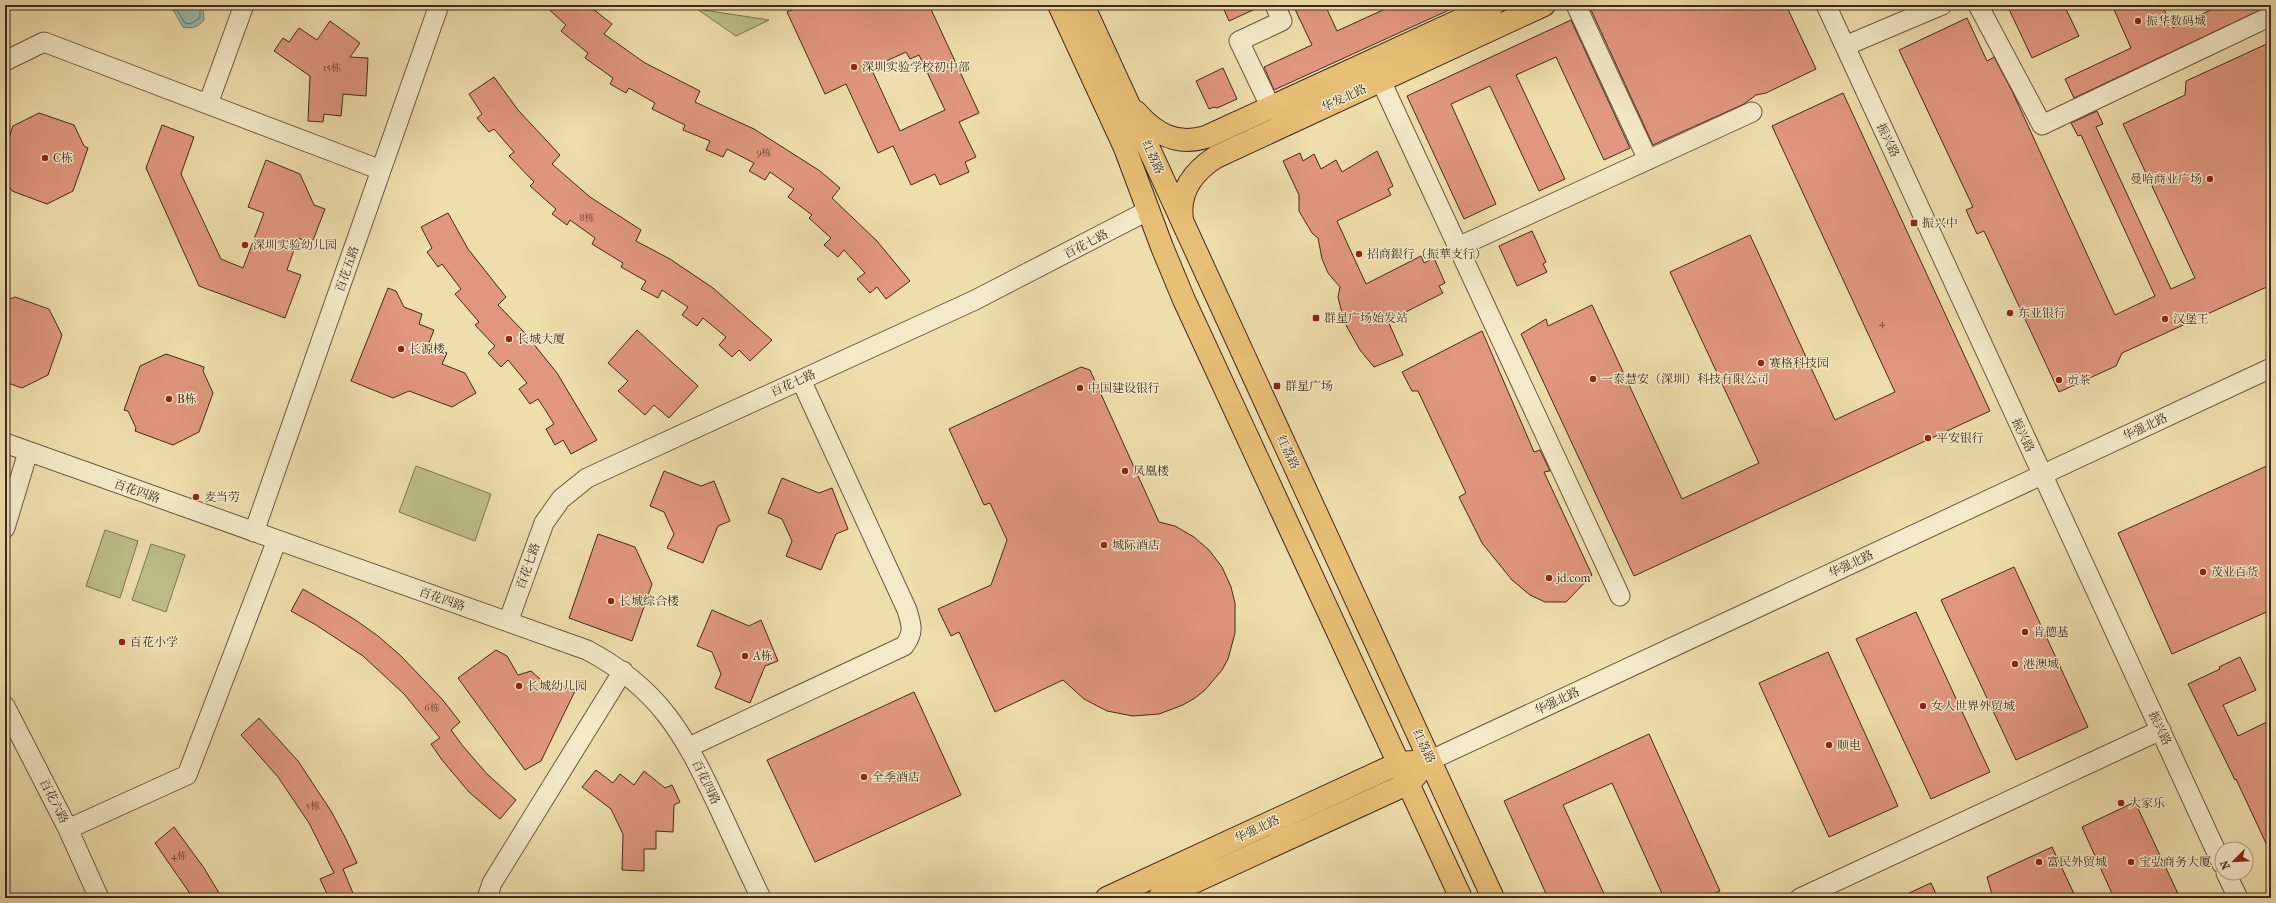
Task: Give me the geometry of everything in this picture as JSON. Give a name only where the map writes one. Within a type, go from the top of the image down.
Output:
[{"type":"main road","name":"红荔路","points":[[1058,5],[1125,148],[1162,247],[1184,300],[1461,898]]},
{"type":"main road","name":"红荔路","points":[[1083,5],[1494,898]]},
{"type":"main road","name":"华发北路","points":[[1126,97],[1135,110],[1151,127],[1168,137],[1184,141],[1206,138],[1493,5]]},
{"type":"main road","name":"华发北路","points":[[1183,224],[1181,207],[1185,190],[1195,174],[1216,157],[1544,5]]},
{"type":"main road","name":"华强北路","points":[[1107,898],[1399,763],[1431,760]]},
{"type":"main road","name":"华强北路","points":[[1159,898],[1408,783],[1431,760]]},
{"type":"street","points":[[208,104],[244,5]]},
{"type":"street","name":"百花五路","points":[[254,532],[439,5]]},
{"type":"street","points":[[1270,108],[1239,41],[1282,21],[1275,5]]},
{"type":"street","points":[[1576,5],[1648,160]]},
{"type":"street","name":"振兴路","points":[[1826,5],[2041,475],[2214,846]]},
{"type":"street","points":[[1845,46],[1942,5]]},
{"type":"street","points":[[1978,5],[2042,125],[2271,16]]},
{"type":"street","points":[[5,60],[44,42],[381,170]]},
{"type":"street","points":[[1381,81],[1620,596]]},
{"type":"street","points":[[1458,247],[1752,112]]},
{"type":"street","name":"百花七路","points":[[508,622],[544,524],[552,510],[573,488],[601,470],[801,380],[982,296],[1149,210]]},
{"type":"street","name":"华强北路","points":[[1431,760],[2271,368]]},
{"type":"street","points":[[689,747],[904,646],[910,638],[912,626],[907,610],[801,380]]},
{"type":"street","name":"百花四路","points":[[5,443],[587,650],[623,671],[639,684],[667,714],[689,747],[761,898]]},
{"type":"street","points":[[5,528],[28,452]]},
{"type":"street","points":[[68,829],[187,775],[277,540]]},
{"type":"street","points":[[487,898],[492,883],[623,671]]},
{"type":"street","name":"百花六路","points":[[5,706],[68,829],[99,898]]},
{"type":"street","points":[[1800,898],[1824,893],[2161,730]]},
{"type":"street","points":[[2230,881],[2238,898]]},
{"type":"green space","points":[[697,9],[769,20],[736,36]]},
{"type":"green space","points":[[416,466],[491,494],[475,541],[399,512]]},
{"type":"green space","points":[[105,530],[138,541],[120,598],[86,586]]},
{"type":"green space","points":[[151,544],[185,555],[166,612],[132,600]]},
{"type":"water","points":[[168,5],[203,5],[204,20],[195,27],[183,27],[173,10]]},
{"type":"building","points":[[544,5],[588,5],[612,24],[604,34],[645,63],[700,91],[695,102],[754,129],[820,171],[840,188],[832,198],[877,241],[910,281],[886,299],[877,287],[870,293],[857,279],[865,273],[844,250],[838,257],[824,245],[831,238],[809,218],[812,215],[788,197],[794,189],[770,172],[765,180],[749,171],[754,163],[727,149],[723,157],[706,150],[710,141],[683,130],[685,125],[652,109],[655,103],[629,88],[626,93],[610,84],[613,78],[585,58],[588,53],[561,31],[566,25]]},
{"type":"building","points":[[803,5],[929,5],[979,113],[959,122],[976,157],[965,162],[969,172],[940,185],[935,174],[911,185],[893,146],[878,153],[846,84],[825,94],[787,12]],"holes":[[[906,52],[910,59],[919,55],[945,110],[900,131],[871,68]]]},
{"type":"building","points":[[1222,5],[1264,5],[1229,21]]},
{"type":"building","points":[[1293,5],[1325,5],[1337,31],[1385,9],[1383,5],[1460,5],[1274,90],[1264,67],[1312,45]]},
{"type":"building","points":[[1602,5],[1786,5],[1816,69],[1766,93],[1756,95],[1744,104],[1653,145],[1591,10]]},
{"type":"building","points":[[2007,5],[2064,5],[2079,36],[2032,58]]},
{"type":"building","points":[[2112,5],[2162,5],[2173,28],[2221,5],[2271,5],[2074,98],[2065,79],[2131,48]]},
{"type":"building","name":"曼哈商业广场","points":[[1967,18],[1987,61],[1994,57],[2012,91],[2115,315],[2155,296],[2081,135],[2078,136],[2071,123],[2097,111],[2103,124],[2096,127],[2171,289],[2195,278],[2123,124],[2185,95],[2186,81],[2271,42],[2271,285],[2122,353],[2116,366],[2059,392],[1984,231],[1977,234],[1966,210],[1973,207],[1899,50]]},
{"type":"building","points":[[1571,20],[1630,148],[1604,160],[1556,57],[1516,75],[1565,179],[1539,191],[1490,86],[1451,104],[1496,204],[1464,219],[1407,96]]},
{"type":"building","points":[[330,21],[360,43],[350,57],[368,58],[366,96],[343,94],[341,116],[324,114],[323,122],[308,121],[310,76],[274,51],[283,38],[289,42],[299,28],[317,40]]},
{"type":"building","points":[[1223,68],[1237,99],[1217,108],[1214,107],[1209,109],[1196,81]]},
{"type":"building","points":[[494,77],[518,110],[560,155],[552,164],[590,197],[641,230],[636,241],[670,259],[713,288],[772,340],[750,361],[739,350],[732,357],[719,345],[726,337],[703,318],[697,326],[682,315],[688,307],[662,290],[658,298],[641,289],[646,281],[621,267],[623,263],[592,244],[595,238],[570,220],[567,225],[552,214],[556,209],[530,186],[534,182],[509,156],[514,152],[494,129],[489,132],[477,118],[482,114],[469,94]]},
{"type":"building","name":"赛格科技园","points":[[1843,93],[1990,411],[1634,576],[1521,334],[1546,319],[1548,326],[1592,305],[1682,499],[1759,463],[1670,272],[1750,235],[1835,420],[1895,392],[1772,126]]},
{"type":"building","name":"C栋","points":[[39,113],[74,125],[84,146],[88,148],[73,191],[47,204],[12,191],[5,179],[5,149],[13,126]]},
{"type":"building","points":[[162,125],[194,137],[181,174],[221,259],[243,268],[264,213],[248,207],[266,160],[300,174],[314,205],[325,209],[312,243],[298,238],[287,270],[301,275],[285,318],[199,286],[146,168]]},
{"type":"building","points":[[1377,151],[1393,186],[1388,189],[1391,195],[1337,221],[1366,284],[1421,256],[1424,263],[1434,258],[1445,283],[1439,286],[1443,293],[1388,321],[1403,355],[1374,367],[1360,350],[1347,327],[1338,297],[1340,287],[1328,273],[1322,259],[1318,238],[1312,233],[1299,211],[1299,195],[1283,161],[1300,153],[1303,161],[1314,154],[1321,169],[1336,160],[1342,172]]},
{"type":"building","name":"长城大厦","points":[[448,213],[468,249],[506,297],[498,305],[524,332],[557,373],[597,440],[571,454],[563,440],[555,445],[546,429],[554,424],[546,411],[538,399],[530,404],[519,389],[527,383],[508,360],[501,367],[488,353],[495,346],[475,325],[479,322],[455,294],[461,289],[442,264],[438,267],[427,252],[432,248],[421,227]]},
{"type":"building","points":[[1532,231],[1546,262],[1543,264],[1547,272],[1517,286],[1499,246]]},
{"type":"building","name":"长源楼","points":[[388,288],[396,291],[404,307],[422,314],[419,324],[434,330],[428,345],[447,353],[442,364],[465,373],[476,393],[452,407],[409,391],[393,398],[351,381]]},
{"type":"building","points":[[15,297],[49,309],[62,335],[48,375],[22,388],[5,382],[5,301]]},
{"type":"building","points":[[637,330],[698,386],[669,418],[654,405],[645,415],[618,391],[628,381],[608,363]]},
{"type":"building","points":[[1482,331],[1534,452],[1540,450],[1550,471],[1544,472],[1592,575],[1566,602],[1545,602],[1530,595],[1512,580],[1482,543],[1459,497],[1466,493],[1418,391],[1412,391],[1402,372]]},
{"type":"building","name":"B栋","points":[[166,354],[204,367],[203,371],[213,393],[199,432],[173,445],[135,431],[136,428],[128,411],[124,410],[140,366]]},
{"type":"building","name":"城际酒店","points":[[1081,367],[1090,370],[1159,522],[1175,526],[1194,537],[1209,550],[1222,567],[1231,587],[1235,603],[1235,633],[1228,659],[1222,670],[1205,690],[1195,698],[1183,705],[1159,714],[1133,716],[1107,711],[1084,699],[1063,680],[995,712],[959,632],[951,636],[938,609],[991,585],[1007,540],[990,503],[984,505],[949,429]]},
{"type":"building","name":"茂业百货","points":[[2271,464],[2271,610],[2172,654],[2118,533]]},
{"type":"building","points":[[664,471],[701,486],[714,481],[730,521],[718,526],[703,563],[667,548],[674,534],[664,512],[650,506]]},
{"type":"building","points":[[782,478],[819,493],[832,488],[848,529],[836,534],[821,570],[786,556],[792,541],[782,519],[768,513]]},
{"type":"building","name":"长城综合楼","points":[[598,534],[635,547],[652,584],[632,641],[569,618]]},
{"type":"building","name":"港澳城","points":[[2014,567],[2088,727],[2016,760],[1941,600]]},
{"type":"building","points":[[303,589],[354,619],[378,636],[401,656],[442,699],[460,722],[451,730],[487,774],[516,800],[500,819],[469,792],[442,760],[431,744],[440,738],[404,694],[363,656],[316,625],[291,611]]},
{"type":"building","name":"A栋","points":[[712,610],[749,626],[761,620],[778,661],[765,666],[750,703],[715,688],[721,674],[712,652],[697,646]]},
{"type":"building","name":"女人世界外贸城","points":[[1916,612],[1990,772],[1931,799],[1856,639]]},
{"type":"building","points":[[496,650],[507,656],[518,675],[531,671],[549,687],[558,684],[575,691],[541,761],[525,770],[458,678]]},
{"type":"building","name":"顺电","points":[[1828,652],[1898,806],[1829,837],[1759,683]]},
{"type":"building","points":[[2240,657],[2256,690],[2223,705],[2238,736],[2267,722],[2271,730],[2271,854],[2236,779],[2235,780],[2188,684],[2220,669],[2219,667]]},
{"type":"building","name":"全季酒店","points":[[914,692],[961,795],[815,862],[767,760]]},
{"type":"building","points":[[259,718],[298,761],[331,811],[345,837],[357,863],[343,869],[355,898],[329,898],[320,879],[334,873],[309,823],[278,777],[241,735]]},
{"type":"building","points":[[1649,734],[1720,891],[1704,898],[1664,898],[1612,783],[1563,805],[1606,898],[1548,898],[1504,801]]},
{"type":"building","points":[[596,770],[613,783],[620,774],[634,785],[644,771],[665,788],[672,785],[680,802],[674,805],[673,832],[656,831],[656,849],[644,849],[644,871],[622,870],[623,834],[611,809],[582,787]]},
{"type":"building","name":"宝弘商务大厦","points":[[2135,802],[2180,898],[2114,898],[2082,827]]},
{"type":"building","points":[[174,827],[204,868],[222,898],[193,898],[155,843]]},
{"type":"building","name":"富民外贸城","points":[[2052,847],[2076,898],[1993,898],[1987,877]]},
{"type":"building","points":[[1931,883],[1938,898],[1898,898]]},
{"type":"place","name":"振华数码城","points":[[2138,21]]},
{"type":"place","name":"深圳实验学校初中部","points":[[854,67]]},
{"type":"place","name":"C栋","points":[[45,158]]},
{"type":"place","name":"曼哈商业广场","points":[[2210,179]]},
{"type":"place","name":"振兴中","points":[[1914,223]]},
{"type":"place","name":"深圳实验幼儿园","points":[[245,245]]},
{"type":"place","name":"招商銀行（振華支行）","points":[[1359,254]]},
{"type":"place","name":"东亚银行","points":[[2010,313]]},
{"type":"place","name":"群星广场始发站","points":[[1316,318]]},
{"type":"place","name":"汉堡王","points":[[2165,319]]},
{"type":"place","name":"长城大厦","points":[[509,339]]},
{"type":"place","name":"长源楼","points":[[401,349]]},
{"type":"place","name":"赛格科技园","points":[[1761,363]]},
{"type":"place","name":"一泰慧安（深圳）科技有限公司","points":[[1593,379]]},
{"type":"place","name":"贡茶","points":[[2059,380]]},
{"type":"place","name":"群星广场","points":[[1277,386]]},
{"type":"place","name":"中国建设银行","points":[[1080,388]]},
{"type":"place","name":"B栋","points":[[169,399]]},
{"type":"place","name":"平安银行","points":[[1928,438]]},
{"type":"place","name":"凤凰楼","points":[[1125,471]]},
{"type":"place","name":"麦当劳","points":[[196,497]]},
{"type":"place","name":"城际酒店","points":[[1104,545]]},
{"type":"place","name":"茂业百货","points":[[2203,572]]},
{"type":"place","name":"jd.com","points":[[1549,578]]},
{"type":"place","name":"长城综合楼","points":[[611,601]]},
{"type":"place","name":"肯德基","points":[[2025,632]]},
{"type":"place","name":"百花小学","points":[[122,642]]},
{"type":"place","name":"A栋","points":[[745,656]]},
{"type":"place","name":"港澳城","points":[[2015,664]]},
{"type":"place","name":"长城幼儿园","points":[[519,686]]},
{"type":"place","name":"女人世界外贸城","points":[[1923,706]]},
{"type":"place","name":"顺电","points":[[1829,745]]},
{"type":"place","name":"全季酒店","points":[[864,777]]},
{"type":"place","name":"大家乐","points":[[2121,803]]},
{"type":"place","name":"富民外贸城","points":[[2039,862]]},
{"type":"place","name":"宝弘商务大厦","points":[[2131,862]]}]
